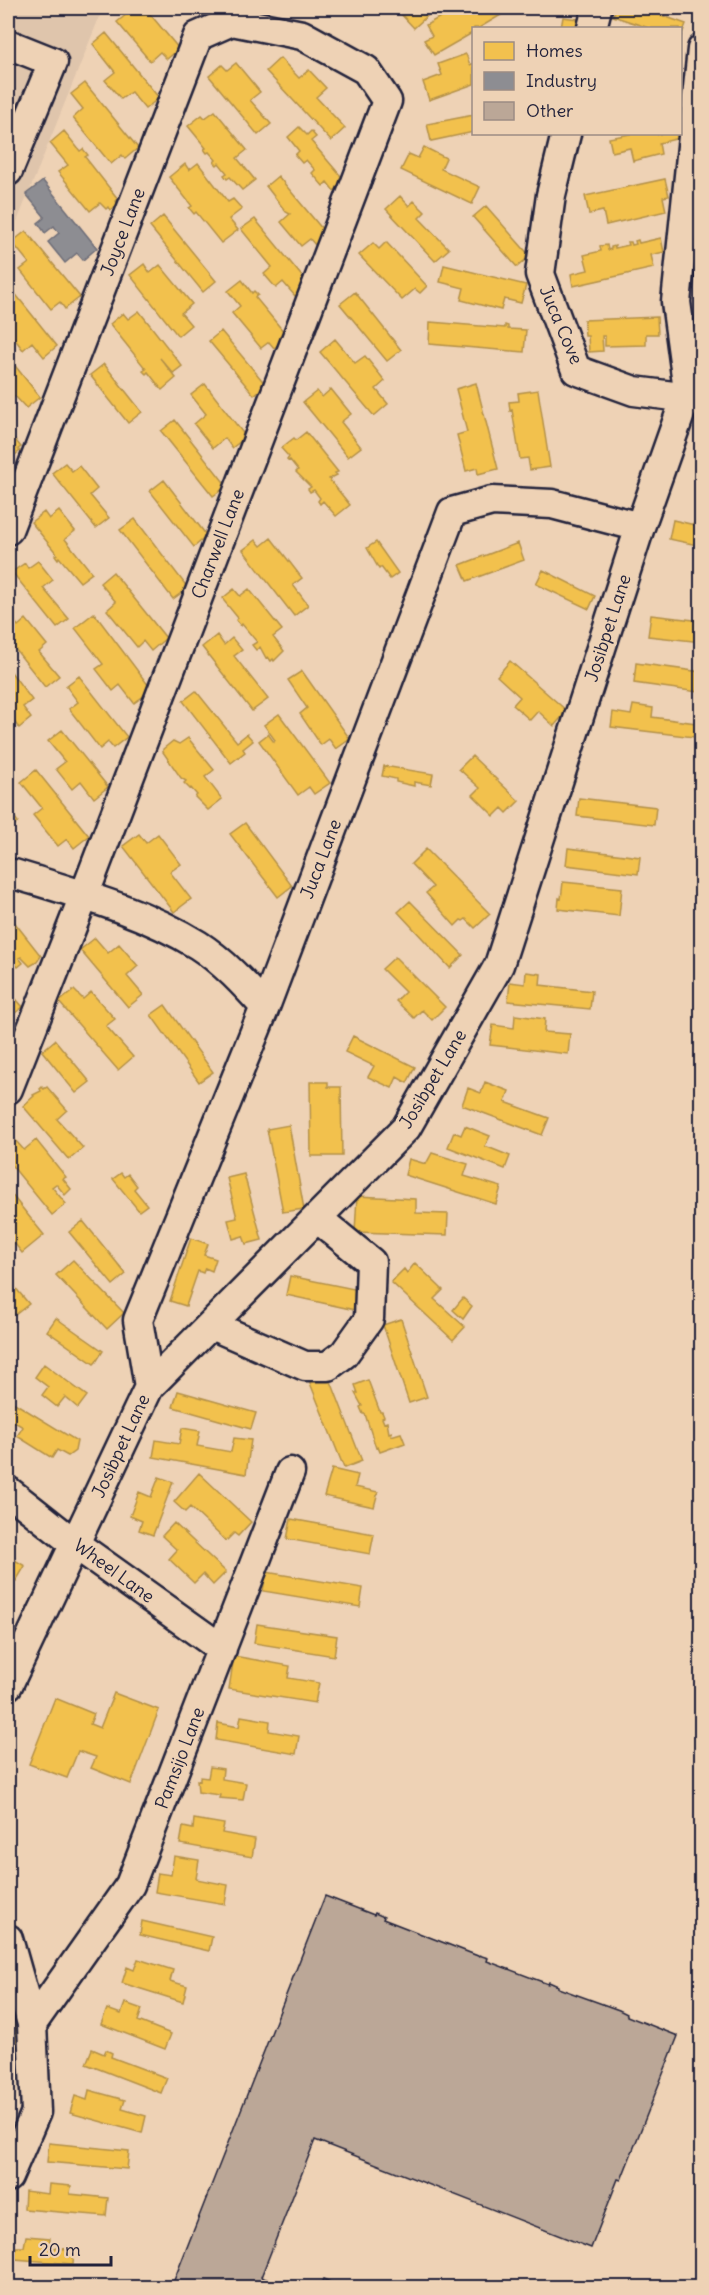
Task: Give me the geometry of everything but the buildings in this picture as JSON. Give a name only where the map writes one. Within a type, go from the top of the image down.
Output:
[{"type":"street","points":[[592,27],[597,8]]},
{"type":"street","name":"Joyce Lane","points":[[8,530],[198,36],[232,21],[302,35]]},
{"type":"street","name":"Charwell Lane","points":[[8,1089],[84,896],[387,100],[366,70],[302,35]]},
{"type":"street","points":[[8,44],[53,62],[8,171]]},
{"type":"street","points":[[691,399],[676,302],[702,49]]},
{"type":"street","name":"Juca Cove","points":[[566,135],[551,195],[540,274],[576,370],[634,391],[691,399]]},
{"type":"street","name":"Josibpet Lane","points":[[8,1685],[149,1387],[406,1128],[500,965],[640,527],[691,399]]},
{"type":"street","name":"Juca Lane","points":[[149,1387],[138,1320],[265,1007],[452,512],[492,501],[552,504],[640,527]]},
{"type":"street","points":[[10,873],[84,896],[146,920],[199,945],[235,975],[265,1007]]},
{"type":"street","points":[[211,1325],[305,1366],[328,1366],[345,1354],[369,1319],[371,1262],[317,1218]]},
{"type":"street","name":"Pamsijo Lane","points":[[32,2024],[130,1885],[290,1472]]},
{"type":"street","name":"Wheel Lane","points":[[8,1491],[75,1544],[222,1649]]},
{"type":"street","points":[[8,1939],[32,2024],[36,2112],[8,2177]]},
{"type":"shaded area","points":[[8,8],[103,8],[8,244]]}]
